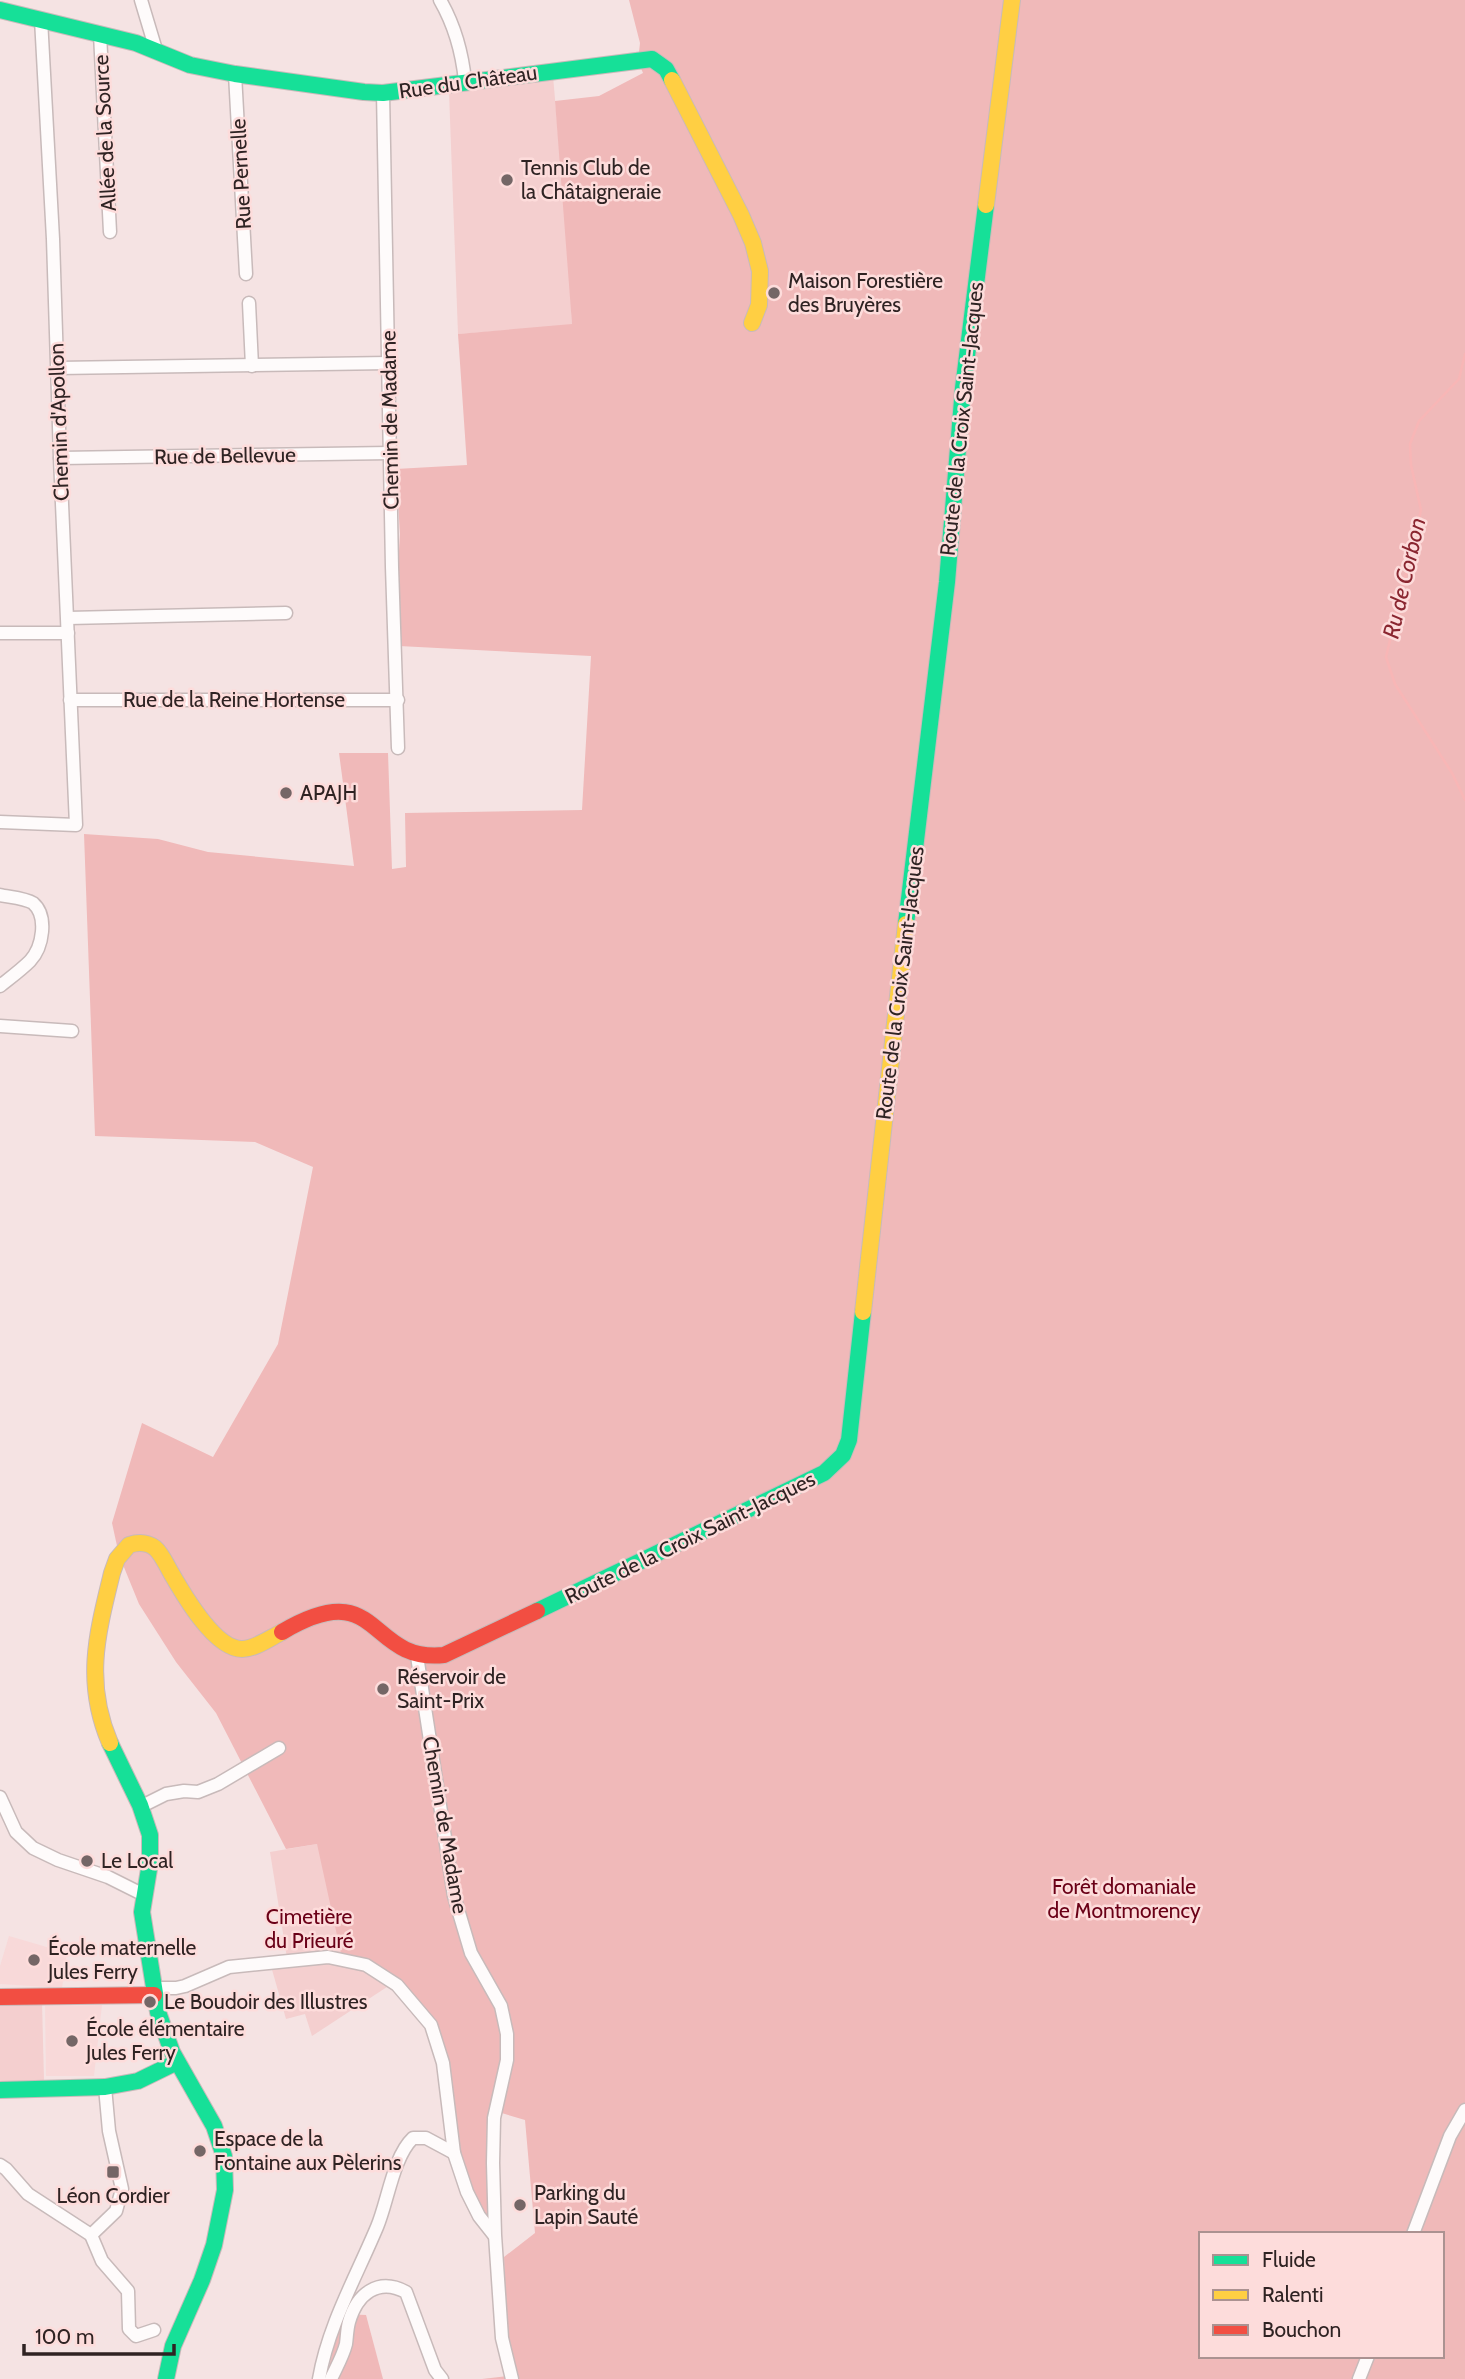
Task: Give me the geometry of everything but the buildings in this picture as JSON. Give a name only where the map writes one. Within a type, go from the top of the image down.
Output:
[{"type":"street","points":[[141,0],[156,51]]},
{"type":"street","points":[[440,0],[452,23],[463,57],[465,81]]},
{"type":"street","name":"Route de la Croix Saint-Jacques","points":[[417,1656],[443,1656],[824,1473],[843,1455],[849,1440],[884,1114],[944,607],[962,399],[1012,0]]},
{"type":"street","name":"Rue du Château","points":[[0,10],[136,43],[190,65],[236,74],[383,93],[652,59],[666,69],[753,243],[760,271],[759,305],[752,323]]},
{"type":"street","name":"Chemin d'Apollon","points":[[0,822],[76,825],[41,19]]},
{"type":"street","name":"Allée de la Source","points":[[100,34],[110,232]]},
{"type":"street","name":"Rue Pernelle","points":[[236,74],[246,274]]},
{"type":"street","name":"Chemin de Madame","points":[[383,93],[398,748]]},
{"type":"street","points":[[249,303],[251,366]]},
{"type":"street","points":[[58,368],[388,363]]},
{"type":"street","name":"Rue de Bellevue","points":[[60,458],[390,453]]},
{"type":"street","points":[[68,618],[285,613]]},
{"type":"street","points":[[0,633],[68,633]]},
{"type":"street","name":"Rue de la Reine Hortense","points":[[70,700],[397,700]]},
{"type":"street","points":[[0,895],[31,902],[38,910],[43,923],[32,960],[0,986]]},
{"type":"street","points":[[0,1026],[72,1031]]},
{"type":"street","points":[[166,2379],[167,2366],[177,2335],[197,2293],[211,2252],[224,2199],[224,2156],[216,2133],[177,2062],[161,2023],[153,1992],[142,1911],[152,1847],[148,1827],[107,1733],[94,1686],[98,1636],[113,1570],[125,1548],[134,1542],[148,1543],[157,1549],[199,1614],[227,1646],[234,1648],[244,1649],[254,1645],[324,1612],[345,1611],[361,1616],[385,1636],[417,1656]]},
{"type":"street","name":"Chemin de Madame","points":[[417,1656],[454,1896],[471,1954],[501,2006],[507,2034],[507,2060],[495,2118],[495,2235],[502,2338],[512,2379]]},
{"type":"street","points":[[140,1807],[166,1794],[198,1792],[218,1784],[279,1748]]},
{"type":"street","points":[[0,1797],[16,1832],[33,1848],[58,1860],[108,1877],[144,1895]]},
{"type":"street","points":[[0,1997],[31,1995],[110,1998],[185,1986],[229,1967],[328,1958],[353,1961],[371,1968],[405,1992],[431,2025],[443,2063],[454,2153],[467,2192],[479,2216],[495,2235]]},
{"type":"street","points":[[0,2090],[105,2087],[138,2081],[177,2062]]},
{"type":"street","points":[[91,2235],[116,2211],[122,2189],[109,2131],[105,2087]]},
{"type":"street","points":[[1414,2232],[1450,2136],[1465,2110]]},
{"type":"street","points":[[319,2379],[340,2309],[378,2225],[401,2155],[408,2143],[413,2138],[426,2138],[454,2153]]},
{"type":"street","points":[[0,2165],[28,2194],[91,2235],[102,2261],[128,2291],[129,2329],[135,2336],[154,2330]]},
{"type":"street","points":[[331,2379],[346,2345],[349,2322],[358,2300],[374,2288],[388,2286],[406,2291],[435,2370],[442,2379]]},
{"type":"street","points":[[1359,2379],[1367,2358]]},
{"type":"shaded area","name":"École maternelle Jules Ferry","points":[[9,1936],[67,1953],[62,1988],[0,1984],[0,1966]]},
{"type":"shaded area","name":"École élémentaire Jules Ferry","points":[[102,2005],[94,2076],[46,2076],[45,2006]]},
{"type":"green space","name":"Forêt domaniale de Montmorency","points":[[629,0],[1465,0],[1465,2379],[482,2379],[508,2376],[504,2257],[535,2233],[525,2120],[495,2111],[495,2235],[467,2192],[431,2025],[405,1992],[342,1958],[317,1844],[286,1849],[216,1713],[176,1662],[139,1604],[119,1555],[112,1523],[142,1423],[213,1457],[278,1344],[313,1167],[255,1142],[95,1136],[84,834],[158,839],[208,852],[354,866],[339,753],[388,753],[392,869],[406,867],[405,813],[582,810],[591,656],[399,646],[400,534],[396,469],[467,465],[458,334],[572,324],[555,101],[599,96],[643,73],[638,61],[640,43]]},
{"type":"green space","name":"Tennis Club de la Châtaigneraie","points":[[553,76],[572,325],[458,334],[449,92]]},
{"type":"green space","name":"Cimetière du Prieuré","points":[[317,1844],[431,2025],[372,1965],[287,1958],[270,1852]]},
{"type":"green space","points":[[323,1960],[350,1962],[390,1985],[312,2036],[305,2014],[286,2019],[271,1966]]},
{"type":"green space","points":[[42,2002],[44,2080],[0,2082],[0,2004]]},
{"type":"green space","points":[[342,2314],[366,2315],[383,2379],[326,2379]]},
{"type":"waterway","name":"Ru de Corbon","points":[[1465,354],[1459,379],[1419,421],[1410,444],[1411,465],[1421,510],[1386,657],[1395,684],[1452,773],[1465,800]]},
{"type":"traffic: fast","points":[[0,10],[136,43],[190,65],[364,92],[383,93],[652,59],[666,69],[672,80]]},
{"type":"traffic: fast","points":[[906,924],[947,582],[963,388],[986,205]]},
{"type":"traffic: fast","points":[[537,1611],[824,1473],[843,1455],[849,1440],[863,1312]]},
{"type":"traffic: fast","points":[[110,1743],[140,1805],[150,1835],[150,1863],[142,1912],[158,2012],[172,2052],[214,2126],[224,2156],[225,2190],[214,2245],[173,2346],[166,2379]]},
{"type":"traffic: fast","points":[[0,2090],[105,2087],[138,2081],[177,2062]]},
{"type":"traffic: slow","points":[[986,205],[1012,0]]},
{"type":"traffic: slow","points":[[672,80],[753,243],[760,271],[759,305],[752,323]]},
{"type":"traffic: slow","points":[[863,1312],[906,924]]},
{"type":"traffic: slow","points":[[110,1743],[97,1699],[96,1658],[112,1573],[117,1559],[129,1545],[146,1544],[157,1550],[200,1618],[231,1647],[252,1647],[282,1632]]},
{"type":"traffic: jam","points":[[282,1632],[314,1616],[339,1612],[357,1615],[400,1646],[419,1654],[444,1655],[537,1611]]},
{"type":"traffic: jam","points":[[0,1997],[154,1995]]},
{"type":"place","name":"Tennis Club de la Châtaigneraie","points":[[507,180]]},
{"type":"place","name":"Maison Forestière des Bruyères","points":[[774,293]]},
{"type":"place","name":"APAJH","points":[[286,793]]},
{"type":"place","name":"Réservoir de Saint-Prix","points":[[383,1689]]},
{"type":"place","name":"Le Local","points":[[87,1861]]},
{"type":"place","name":"École maternelle Jules Ferry","points":[[34,1960]]},
{"type":"place","name":"Le Boudoir des Illustres","points":[[150,2002]]},
{"type":"place","name":"École élémentaire Jules Ferry","points":[[72,2041]]},
{"type":"place","name":"Espace de la Fontaine aux Pèlerins","points":[[200,2151]]},
{"type":"place","name":"Léon Cordier","points":[[113,2172]]},
{"type":"place","name":"Parking du Lapin Sauté","points":[[520,2205]]}]
